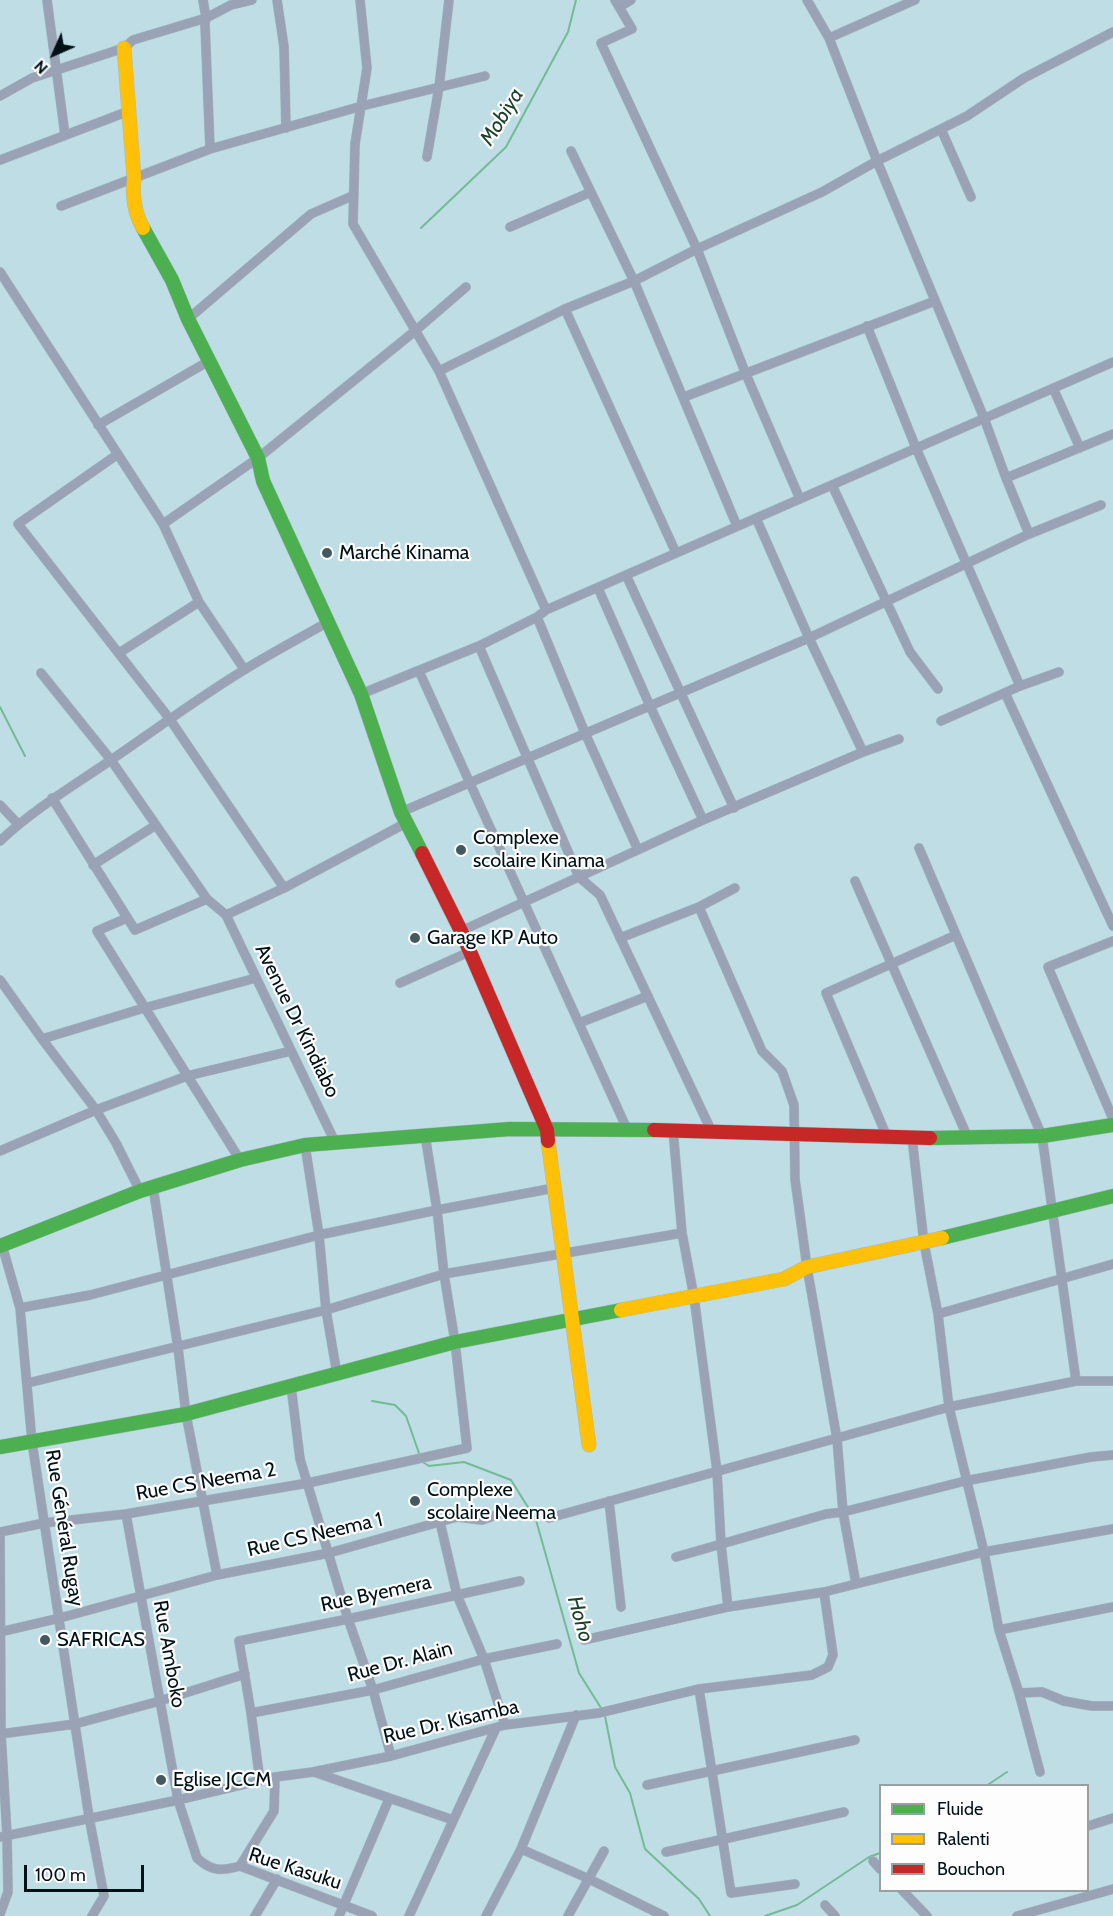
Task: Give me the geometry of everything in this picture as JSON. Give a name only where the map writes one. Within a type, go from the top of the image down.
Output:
[{"type":"street","points":[[47,0],[65,135]]},
{"type":"street","points":[[203,0],[206,18],[204,24],[210,149]]},
{"type":"street","points":[[0,96],[33,78],[124,48],[134,40],[206,18],[231,5],[252,0]]},
{"type":"street","points":[[278,0],[284,47],[285,128]]},
{"type":"street","points":[[360,0],[367,68],[355,144],[353,224],[439,371],[546,610]]},
{"type":"street","points":[[427,158],[439,87],[449,0]]},
{"type":"street","points":[[631,0],[617,3],[632,29],[601,43],[697,249],[745,372],[800,499]]},
{"type":"street","points":[[807,0],[829,38],[1029,534]]},
{"type":"street","points":[[829,38],[915,0]]},
{"type":"street","points":[[439,371],[565,309],[634,281],[697,249],[822,192],[877,161],[967,116],[1024,78],[1113,32]]},
{"type":"street","points":[[124,48],[134,178],[132,195],[138,220],[172,280],[188,319],[258,458],[263,481],[362,694],[404,817],[461,931],[547,1130],[589,1445]]},
{"type":"street","points":[[61,206],[210,149],[362,106],[485,76]]},
{"type":"street","points":[[0,160],[129,111]]},
{"type":"street","points":[[941,129],[971,197]]},
{"type":"street","points":[[571,152],[634,281],[737,526]]},
{"type":"street","points":[[510,227],[591,192]]},
{"type":"street","points":[[188,319],[311,214],[352,196]]},
{"type":"street","points":[[0,272],[163,524],[199,602],[244,669]]},
{"type":"street","points":[[163,524],[258,458],[466,287]]},
{"type":"street","points":[[684,397],[935,301]]},
{"type":"street","points":[[565,309],[676,554]]},
{"type":"street","points":[[867,326],[916,448],[1020,686]]},
{"type":"street","points":[[98,425],[209,361]]},
{"type":"street","points":[[362,694],[479,646],[537,617],[546,610],[1113,362]]},
{"type":"street","points":[[1053,388],[1080,448]]},
{"type":"street","points":[[1006,478],[1113,434]]},
{"type":"street","points":[[118,454],[18,524],[170,718],[284,888]]},
{"type":"street","points":[[832,485],[910,652],[938,689]]},
{"type":"street","points":[[41,673],[111,760],[207,898],[226,915],[284,888],[404,817],[470,782],[809,638],[1029,534],[1101,505]]},
{"type":"street","points":[[756,518],[863,752]]},
{"type":"street","points":[[626,575],[734,808]]},
{"type":"street","points":[[598,588],[704,820]]},
{"type":"street","points":[[118,653],[199,602]]},
{"type":"street","points":[[537,617],[585,733],[638,850]]},
{"type":"street","points":[[0,841],[52,798],[170,718],[244,669],[327,622]]},
{"type":"street","points":[[479,646],[579,877],[600,895],[711,1130]]},
{"type":"street","points":[[419,671],[627,1129]]},
{"type":"street","points":[[941,721],[1020,686],[1059,672]]},
{"type":"street","points":[[1005,693],[1113,927]]},
{"type":"street","points":[[461,931],[704,820],[863,752],[899,739]]},
{"type":"street","points":[[52,798],[135,930],[207,898]]},
{"type":"street","points":[[0,805],[18,824]]},
{"type":"street","points":[[93,865],[156,825]]},
{"type":"street","points":[[919,848],[1042,1136],[1076,1381]]},
{"type":"street","points":[[855,881],[968,1138]]},
{"type":"street","points":[[620,938],[699,907],[735,888]]},
{"type":"street","points":[[699,907],[762,1051],[782,1071],[794,1105],[795,1179],[807,1267],[837,1439],[843,1512],[855,1584]]},
{"type":"street","name":"Avenue Dr Kindiabo","points":[[226,915],[335,1142]]},
{"type":"street","points":[[127,918],[97,930],[240,1160]]},
{"type":"street","points":[[886,1137],[826,993],[956,935]]},
{"type":"street","points":[[1113,941],[1048,967],[1113,1119]]},
{"type":"street","points":[[400,983],[469,952]]},
{"type":"street","points":[[42,1040],[144,1008],[256,978]]},
{"type":"street","points":[[0,980],[42,1040],[96,1110],[147,1189],[167,1274],[186,1414],[217,1575]]},
{"type":"street","points":[[579,1023],[648,996]]},
{"type":"street","points":[[0,1151],[96,1110],[187,1076],[291,1051]]},
{"type":"street","points":[[1,1245],[147,1189],[240,1160],[305,1145],[510,1129],[711,1130],[968,1138],[1042,1136],[1113,1125]]},
{"type":"street","points":[[673,1130],[682,1233],[694,1297],[717,1471],[721,1544],[728,1607]]},
{"type":"street","points":[[425,1135],[455,1342]]},
{"type":"street","points":[[912,1138],[924,1243],[938,1314],[949,1407],[965,1481],[984,1552],[999,1630],[1040,1772]]},
{"type":"street","points":[[305,1145],[319,1235],[326,1310],[337,1374]]},
{"type":"street","points":[[20,1308],[90,1295],[319,1235],[554,1188]]},
{"type":"street","points":[[0,1448],[186,1414],[455,1342],[784,1279],[807,1267],[924,1243],[1113,1196]]},
{"type":"street","points":[[28,1383],[326,1310],[444,1274],[682,1233]]},
{"type":"street","name":"Rue Général Rugay","points":[[1,1245],[20,1308],[32,1442],[89,1817],[104,1896],[92,1916]]},
{"type":"street","points":[[938,1314],[1113,1264]]},
{"type":"street","name":"Rue CS Neema 2","points":[[0,1532],[44,1523],[126,1514],[308,1483],[467,1448],[455,1342]]},
{"type":"street","points":[[549,1518],[949,1407],[1076,1381],[1113,1380]]},
{"type":"street","points":[[291,1386],[300,1459],[348,1619],[373,1690],[391,1756]]},
{"type":"street","points":[[676,1557],[826,1514],[843,1512],[965,1481],[1091,1457],[1113,1455]]},
{"type":"street","points":[[609,1501],[621,1607]]},
{"type":"street","name":"Rue Amboko","points":[[126,1514],[178,1800]]},
{"type":"street","name":"Rue CS Neema 1","points":[[1,1631],[60,1618],[217,1575],[329,1553],[457,1517],[482,1520],[499,1514]]},
{"type":"street","points":[[409,1916],[453,1820],[500,1727],[484,1659],[457,1595],[440,1522]]},
{"type":"street","points":[[584,1640],[728,1607],[824,1592],[984,1552],[1113,1529]]},
{"type":"street","points":[[0,1532],[1,1734],[8,1892],[0,1914]]},
{"type":"street","name":"Rue Byemera","points":[[245,1674],[239,1641],[520,1581]]},
{"type":"street","name":"Rue Dr. Kisamba","points":[[4,1836],[178,1800],[275,1777],[313,1772],[391,1756],[500,1727],[598,1713],[699,1689],[812,1675],[828,1667],[833,1655],[824,1592]]},
{"type":"street","points":[[999,1630],[1113,1606]]},
{"type":"street","name":"Rue Dr. Alain","points":[[251,1713],[373,1690],[484,1659],[557,1644]]},
{"type":"street","points":[[1,1734],[75,1724],[160,1701],[245,1674],[260,1781]]},
{"type":"street","points":[[699,1689],[731,1893],[795,1884]]},
{"type":"street","points":[[1019,1693],[1042,1692],[1064,1701],[1092,1706],[1113,1706]]},
{"type":"street","points":[[486,1916],[521,1849],[576,1715]]},
{"type":"street","points":[[647,1785],[855,1740]]},
{"type":"street","name":"Rue Dr. Kisamba","points":[[313,1772],[453,1820]]},
{"type":"street","points":[[240,1866],[274,1811],[275,1777]]},
{"type":"street","points":[[339,1916],[389,1799]]},
{"type":"street","name":"Rue Kasuku","points":[[178,1800],[197,1858],[203,1864],[221,1871],[240,1866],[372,1916]]},
{"type":"street","points":[[666,1852],[844,1812]]},
{"type":"street","points":[[1089,1826],[1113,1818]]},
{"type":"street","points":[[521,1849],[588,1878],[664,1916]]},
{"type":"street","points":[[568,1916],[604,1851]]},
{"type":"street","points":[[873,1861],[879,1868]]},
{"type":"street","points":[[255,1916],[277,1879]]},
{"type":"street","points":[[1017,1916],[1113,1889]]},
{"type":"street","points":[[904,1892],[927,1916]]},
{"type":"street","points":[[825,1905],[834,1916]]},
{"type":"waterway","name":"Mobiya","points":[[421,228],[506,147],[568,32],[576,0]]},
{"type":"waterway","points":[[0,707],[25,756]]},
{"type":"waterway","name":"Hoho","points":[[372,1401],[395,1405],[406,1416],[420,1456]]},
{"type":"waterway","name":"Hoho","points":[[421,1461],[429,1466],[464,1462],[511,1480],[536,1520],[579,1673],[601,1708]]},
{"type":"waterway","name":"Hoho","points":[[605,1716],[615,1767],[630,1793],[645,1849],[699,1899],[710,1916]]},
{"type":"waterway","points":[[989,1784],[1007,1772]]},
{"type":"waterway","points":[[765,1916],[797,1905],[869,1857],[879,1853]]},
{"type":"traffic: fast","points":[[143,228],[172,280],[188,319],[258,458],[263,481],[361,694],[401,812],[422,853]]},
{"type":"traffic: fast","points":[[930,1138],[1042,1136],[1113,1125]]},
{"type":"traffic: fast","points":[[0,1246],[140,1191],[240,1160],[305,1145],[510,1129],[654,1130]]},
{"type":"traffic: fast","points":[[942,1238],[1113,1196]]},
{"type":"traffic: fast","points":[[0,1447],[186,1414],[455,1342],[621,1310]]},
{"type":"traffic: slow","points":[[124,48],[134,198],[143,228]]},
{"type":"traffic: slow","points":[[548,1141],[589,1445]]},
{"type":"traffic: slow","points":[[621,1310],[784,1279],[807,1267],[942,1238]]},
{"type":"traffic: jam","points":[[422,853],[461,931],[547,1130],[548,1141]]},
{"type":"traffic: jam","points":[[654,1130],[930,1138]]},
{"type":"place","name":"Marché Kinama","points":[[327,553]]},
{"type":"place","name":"Complexe scolaire Kinama","points":[[461,850]]},
{"type":"place","name":"Garage KP Auto","points":[[415,938]]},
{"type":"place","name":"Complexe scolaire Neema","points":[[415,1501]]},
{"type":"place","name":"SAFRICAS","points":[[45,1640]]},
{"type":"place","name":"Eglise JCCM","points":[[161,1780]]}]
